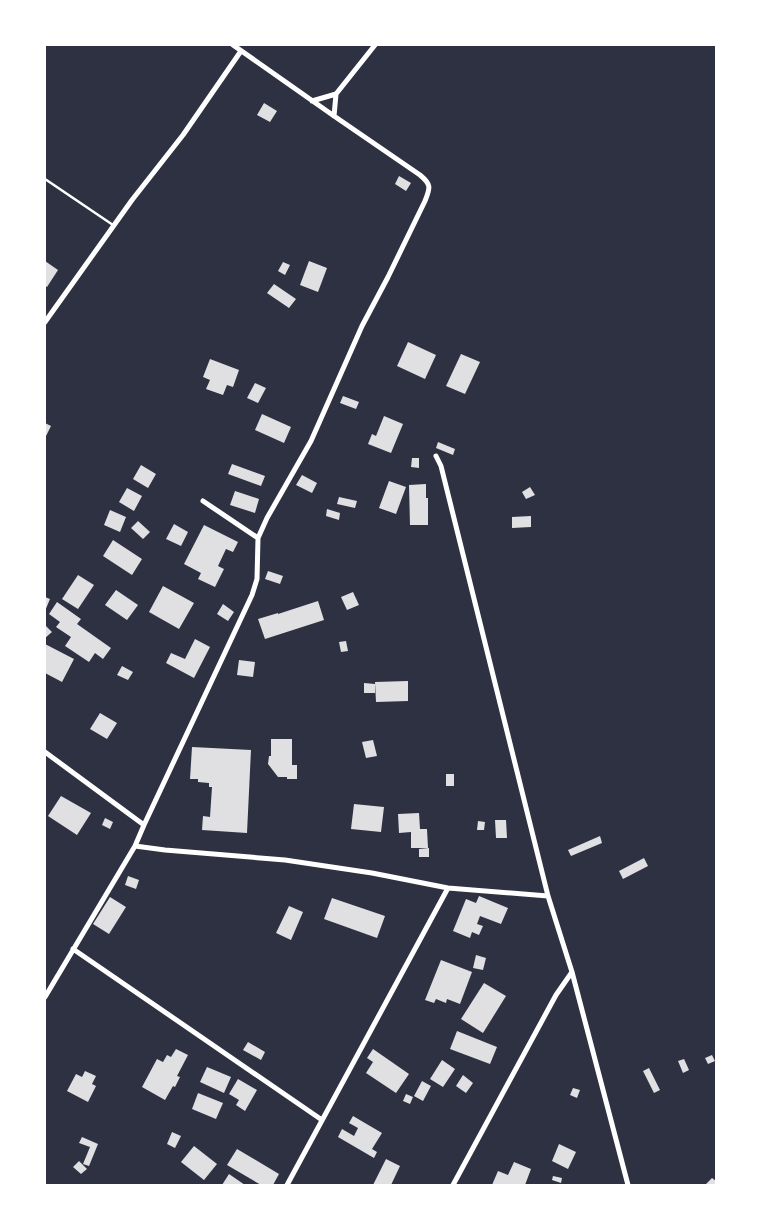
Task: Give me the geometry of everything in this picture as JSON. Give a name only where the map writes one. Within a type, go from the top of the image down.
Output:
[{"type":"street","points":[[45,997],[135,846],[252,595],[256,579],[258,538],[267,518],[311,441],[362,326],[425,202],[429,188],[427,181],[420,174],[233,45]]},
{"type":"street","points":[[334,116],[336,94],[375,45]]},
{"type":"street","points":[[45,322],[132,200],[183,135],[241,51]]},
{"type":"street","points":[[312,101],[336,94]]},
{"type":"street","points":[[436,456],[441,466],[548,896],[572,972],[628,1185]]},
{"type":"street","points":[[203,501],[258,538]]},
{"type":"street","points":[[45,752],[144,825]]},
{"type":"street","points":[[135,846],[285,860],[372,873],[448,888],[548,896]]},
{"type":"street","points":[[287,1185],[448,888]]},
{"type":"street","points":[[73,949],[322,1120]]},
{"type":"street","points":[[453,1185],[556,995],[572,972]]},
{"type":"lane","points":[[45,179],[114,226]]},
{"type":"building","points":[[264,103],[277,111],[270,122],[257,115]]},
{"type":"building","points":[[399,176],[411,183],[406,191],[395,184]]},
{"type":"building","points":[[45,261],[58,270],[47,287],[45,286]]},
{"type":"building","points":[[309,261],[327,268],[318,292],[300,285]]},
{"type":"building","points":[[283,262],[290,265],[285,275],[278,271]]},
{"type":"building","points":[[274,284],[296,299],[289,308],[267,293]]},
{"type":"building","points":[[408,342],[436,355],[425,379],[397,366]]},
{"type":"building","points":[[461,354],[480,362],[465,394],[446,386]]},
{"type":"building","points":[[210,359],[239,370],[233,387],[227,385],[223,395],[206,389],[210,380],[203,377]]},
{"type":"building","points":[[255,383],[266,388],[258,403],[247,398]]},
{"type":"building","points":[[343,396],[359,402],[356,409],[340,403]]},
{"type":"building","points":[[262,414],[291,427],[284,443],[255,430]]},
{"type":"building","points":[[384,416],[403,424],[391,453],[368,444],[372,434],[376,436]]},
{"type":"building","points":[[45,423],[51,426],[45,438]]},
{"type":"building","points":[[438,442],[455,449],[453,455],[436,448]]},
{"type":"building","points":[[412,458],[419,458],[419,468],[411,467]]},
{"type":"building","points":[[232,464],[265,476],[261,486],[228,474]]},
{"type":"building","points":[[141,465],[156,474],[148,488],[133,479]]},
{"type":"building","points":[[302,475],[317,483],[312,493],[296,485]]},
{"type":"building","points":[[389,481],[406,487],[396,514],[379,508]]},
{"type":"building","points":[[426,484],[428,525],[410,525],[409,485]]},
{"type":"building","points":[[530,487],[535,495],[526,499],[522,492]]},
{"type":"building","points":[[127,488],[142,496],[134,511],[119,502]]},
{"type":"building","points":[[235,491],[259,499],[255,513],[230,505]]},
{"type":"building","points":[[339,497],[357,501],[355,508],[337,504]]},
{"type":"building","points":[[327,509],[340,513],[339,520],[326,516]]},
{"type":"building","points":[[110,510],[126,517],[120,532],[104,525]]},
{"type":"building","points":[[531,516],[531,527],[512,528],[512,517]]},
{"type":"building","points":[[138,521],[150,532],[143,539],[131,528]]},
{"type":"building","points":[[174,524],[188,532],[181,546],[166,539]]},
{"type":"building","points":[[204,525],[238,542],[233,552],[226,549],[218,566],[224,569],[215,587],[198,579],[201,573],[184,564]]},
{"type":"building","points":[[113,540],[142,559],[132,575],[103,556]]},
{"type":"building","points":[[268,571],[283,576],[280,584],[265,579]]},
{"type":"building","points":[[78,575],[94,585],[78,609],[62,599]]},
{"type":"building","points":[[163,586],[194,603],[179,629],[149,612]]},
{"type":"building","points":[[116,590],[138,605],[127,620],[105,605]]},
{"type":"building","points":[[353,592],[359,605],[347,610],[341,597]]},
{"type":"building","points":[[45,597],[50,599],[45,611]]},
{"type":"building","points":[[318,601],[324,620],[265,639],[258,619]]},
{"type":"building","points":[[57,602],[81,619],[77,624],[111,648],[103,659],[95,653],[89,662],[65,646],[71,637],[56,627],[60,622],[49,614]]},
{"type":"building","points":[[223,604],[234,612],[228,621],[217,614]]},
{"type":"building","points":[[45,625],[52,632],[45,638]]},
{"type":"building","points":[[195,639],[210,647],[194,678],[166,663],[171,653],[185,659]]},
{"type":"building","points":[[346,641],[348,651],[341,652],[339,642]]},
{"type":"building","points":[[45,644],[74,659],[62,682],[45,673]]},
{"type":"building","points":[[239,660],[255,662],[253,677],[237,675]]},
{"type":"building","points":[[122,666],[133,672],[128,680],[117,675]]},
{"type":"building","points":[[408,681],[408,701],[376,702],[375,682]]},
{"type":"building","points":[[364,683],[375,684],[375,693],[364,693]]},
{"type":"building","points":[[100,713],[117,723],[107,739],[90,729]]},
{"type":"building","points":[[271,739],[292,739],[292,765],[297,765],[297,779],[278,777],[268,764],[269,756],[271,756]]},
{"type":"building","points":[[373,740],[377,756],[366,758],[362,742]]},
{"type":"building","points":[[192,747],[251,750],[247,833],[202,830],[203,816],[210,817],[212,787],[209,787],[209,783],[198,782],[198,779],[190,779]]},
{"type":"building","points":[[446,774],[454,774],[454,786],[446,786]]},
{"type":"building","points":[[61,796],[91,813],[77,835],[48,816]]},
{"type":"building","points":[[354,804],[384,807],[381,832],[351,829]]},
{"type":"building","points":[[419,813],[420,829],[427,829],[428,848],[411,848],[411,832],[399,833],[398,814]]},
{"type":"building","points":[[105,818],[113,822],[110,829],[102,825]]},
{"type":"building","points":[[495,820],[506,820],[507,838],[496,838]]},
{"type":"building","points":[[478,821],[485,822],[484,830],[477,830]]},
{"type":"building","points":[[600,836],[602,843],[571,856],[568,850]]},
{"type":"building","points":[[429,848],[429,857],[419,857],[419,849]]},
{"type":"building","points":[[644,858],[648,866],[623,879],[619,871]]},
{"type":"building","points":[[128,876],[139,880],[136,889],[125,885]]},
{"type":"building","points":[[479,896],[508,908],[501,924],[480,916],[477,924],[483,926],[479,935],[472,932],[470,938],[453,931],[466,899],[476,903]]},
{"type":"building","points":[[110,897],[126,907],[109,934],[93,924]]},
{"type":"building","points":[[332,898],[385,916],[377,938],[324,919]]},
{"type":"building","points":[[289,906],[303,912],[291,940],[276,933]]},
{"type":"building","points":[[476,955],[486,958],[483,970],[473,968]]},
{"type":"building","points":[[441,960],[472,972],[460,1004],[447,999],[446,1003],[436,999],[434,1003],[425,1000]]},
{"type":"building","points":[[484,983],[506,996],[483,1033],[461,1019]]},
{"type":"building","points":[[457,1031],[497,1047],[490,1064],[450,1049]]},
{"type":"building","points":[[248,1042],[265,1052],[261,1060],[243,1050]]},
{"type":"building","points":[[176,1049],[188,1055],[177,1076],[180,1077],[175,1087],[173,1086],[165,1100],[142,1087],[157,1059],[163,1062],[167,1055],[171,1057]]},
{"type":"building","points":[[373,1049],[409,1074],[396,1093],[366,1073],[373,1062],[367,1058]]},
{"type":"building","points":[[712,1055],[715,1061],[708,1064],[705,1058]]},
{"type":"building","points":[[684,1059],[689,1070],[683,1073],[678,1061]]},
{"type":"building","points":[[442,1060],[455,1069],[443,1087],[430,1079]]},
{"type":"building","points":[[207,1067],[231,1077],[224,1093],[200,1082]]},
{"type":"building","points":[[649,1068],[660,1090],[654,1093],[643,1071]]},
{"type":"building","points":[[85,1071],[96,1076],[92,1084],[96,1086],[88,1102],[67,1091],[76,1074],[82,1077]]},
{"type":"building","points":[[463,1075],[473,1083],[466,1093],[456,1086]]},
{"type":"building","points":[[238,1079],[257,1090],[245,1111],[236,1105],[239,1100],[229,1094]]},
{"type":"building","points":[[422,1081],[431,1086],[423,1101],[414,1096]]},
{"type":"building","points":[[573,1088],[580,1090],[577,1098],[570,1095]]},
{"type":"building","points":[[198,1093],[223,1103],[216,1119],[192,1109]]},
{"type":"building","points":[[406,1094],[413,1097],[410,1104],[403,1101]]},
{"type":"building","points":[[353,1116],[382,1133],[372,1149],[377,1152],[374,1158],[338,1137],[342,1129],[354,1136],[358,1128],[349,1123]]},
{"type":"building","points":[[172,1132],[181,1136],[175,1148],[167,1144]]},
{"type":"building","points":[[82,1137],[98,1144],[89,1166],[83,1164],[90,1147],[79,1143]]},
{"type":"building","points":[[559,1144],[576,1152],[568,1169],[552,1161]]},
{"type":"building","points":[[194,1146],[217,1164],[204,1180],[181,1162]]},
{"type":"building","points":[[237,1149],[279,1174],[273,1185],[261,1185],[227,1165]]},
{"type":"building","points":[[386,1159],[400,1166],[391,1185],[373,1185]]},
{"type":"building","points":[[79,1161],[87,1169],[81,1174],[73,1167]]},
{"type":"building","points":[[514,1162],[531,1169],[525,1185],[492,1185],[498,1171],[508,1175]]},
{"type":"building","points":[[229,1174],[245,1185],[222,1185]]},
{"type":"building","points":[[553,1176],[562,1178],[561,1183],[552,1180]]},
{"type":"building","points":[[712,1178],[716,1181],[716,1185],[705,1185]]}]
